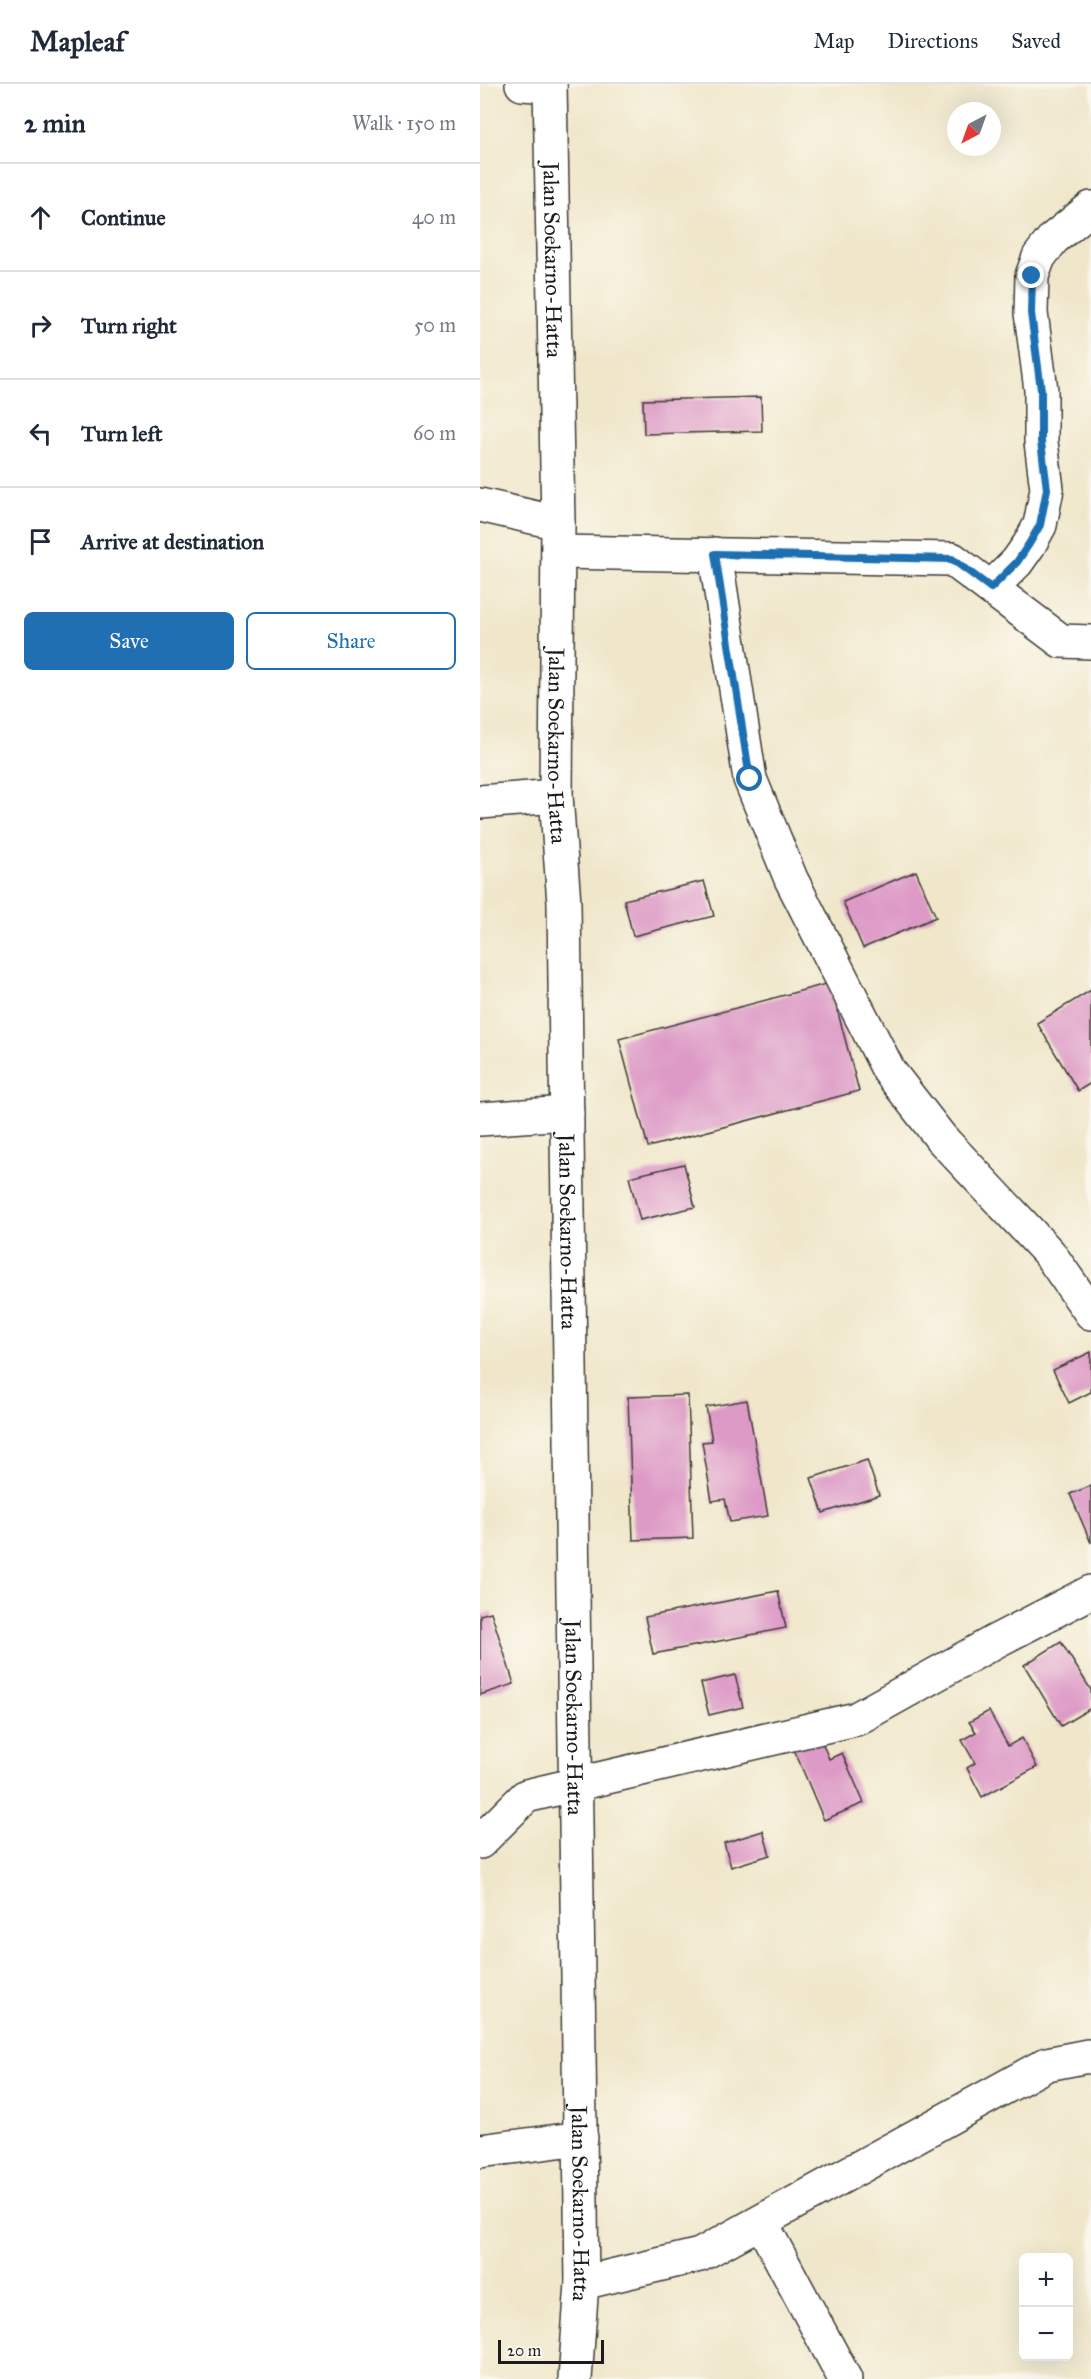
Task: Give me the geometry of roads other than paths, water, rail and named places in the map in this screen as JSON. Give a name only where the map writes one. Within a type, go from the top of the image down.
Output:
[{"type":"main road","name":"Jalan Soekarno-Hatta","points":[[541,85],[558,538],[556,796],[564,903],[581,2138],[582,2283],[575,2379]]},
{"type":"main road","points":[[991,588],[1017,562],[1040,525],[1047,489],[1041,442],[1041,390],[1031,313],[1032,276],[1039,257],[1053,239],[1091,208]]},
{"type":"main road","points":[[480,505],[558,538],[715,554],[952,559],[1061,641],[1091,642]]},
{"type":"main road","points":[[715,554],[750,779],[791,879],[889,1071],[941,1138],[1049,1253],[1091,1313]]},
{"type":"main road","points":[[480,802],[556,796]]},
{"type":"main road","points":[[480,1119],[567,1113]]},
{"type":"main road","points":[[480,1842],[526,1796],[856,1719],[994,1642],[1091,1592]]},
{"type":"main road","points":[[582,2283],[700,2255],[1047,2064],[1091,2057]]},
{"type":"main road","points":[[480,2151],[581,2138]]},
{"type":"main road","points":[[760,2222],[844,2379]]}]
